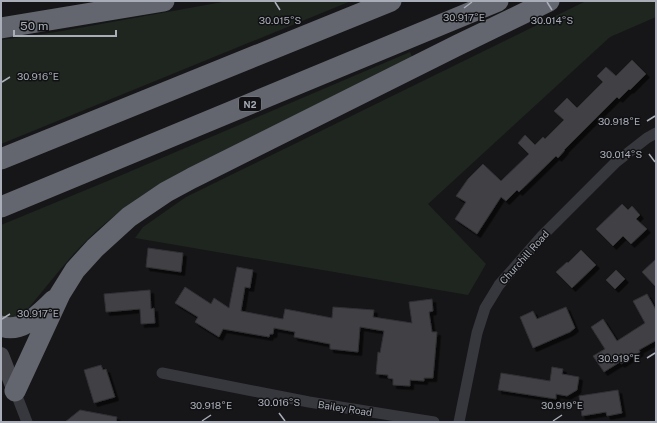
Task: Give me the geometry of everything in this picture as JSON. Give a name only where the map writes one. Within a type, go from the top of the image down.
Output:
[{"type":"highway","points":[[1,28],[164,1]]},
{"type":"highway","points":[[1,159],[391,1]]},
{"type":"highway","name":"N2","points":[[1,207],[498,1]]},
{"type":"highway","points":[[15,391],[60,294],[75,270],[95,248],[129,217],[166,192],[287,130],[549,1]]},
{"type":"highway","points":[[1,326],[11,329],[24,325],[60,294]]},
{"type":"street","name":"Churchill Road","points":[[459,422],[477,333],[485,308],[499,285],[542,236],[615,163],[646,138],[656,132]]},
{"type":"street","points":[[1,355],[27,422]]},
{"type":"street","name":"Bailey Road","points":[[162,373],[309,402],[434,422]]},
{"type":"shaded area","points":[[228,1],[351,1],[1,144],[1,40],[62,31]]},
{"type":"shaded area","points":[[586,1],[656,1],[656,17],[610,37],[428,204],[486,264],[468,295],[135,238],[143,227],[186,197]]},
{"type":"shaded area","points":[[410,52],[412,57],[179,173],[154,188],[130,204],[96,231],[61,268],[23,315],[18,319],[1,317],[1,225]]},
{"type":"building","points":[[632,60],[646,74],[619,99],[617,97],[564,150],[558,158],[556,156],[519,192],[517,190],[506,201],[501,197],[477,234],[455,219],[466,202],[456,196],[468,179],[483,164],[501,181],[529,154],[518,143],[525,135],[535,145],[543,137],[545,139],[564,120],[554,111],[567,98],[577,108],[603,82],[597,76],[606,67],[616,76]]},
{"type":"building","points":[[622,204],[628,210],[632,206],[640,215],[636,219],[647,229],[631,244],[623,236],[613,246],[596,229]]},
{"type":"building","points":[[148,248],[183,253],[181,272],[146,267]]},
{"type":"building","points":[[581,250],[596,265],[572,288],[556,272]]},
{"type":"building","points":[[656,259],[656,287],[642,272]]},
{"type":"building","points":[[237,267],[253,270],[250,288],[245,287],[241,311],[283,319],[285,309],[332,318],[333,307],[374,310],[373,317],[412,323],[409,302],[432,299],[433,311],[429,312],[432,332],[437,332],[433,378],[424,378],[424,381],[410,380],[410,386],[393,385],[393,379],[388,378],[388,375],[376,374],[378,352],[380,353],[384,331],[360,327],[358,352],[330,349],[330,344],[294,337],[295,332],[274,328],[273,334],[270,334],[269,337],[223,329],[219,337],[195,322],[198,317],[175,303],[185,287],[211,304],[214,298],[229,308]]},
{"type":"building","points":[[616,270],[625,279],[615,289],[606,280]]},
{"type":"building","points":[[150,290],[151,309],[154,308],[155,323],[141,324],[140,309],[106,312],[104,294]]},
{"type":"building","points":[[647,294],[656,310],[656,344],[655,341],[639,350],[640,352],[621,364],[620,362],[604,372],[593,356],[605,349],[591,327],[603,319],[617,341],[645,323],[633,301]]},
{"type":"building","points":[[566,307],[575,328],[570,332],[533,348],[520,317],[533,311],[537,319]]},
{"type":"building","points":[[101,365],[103,370],[106,369],[115,397],[94,403],[84,370]]},
{"type":"building","points":[[552,367],[563,369],[562,374],[579,377],[577,390],[567,396],[556,394],[556,399],[498,390],[501,373],[550,381]]},
{"type":"building","points":[[618,390],[622,413],[607,416],[606,412],[582,416],[579,396]]},
{"type":"building","points":[[80,410],[117,417],[116,422],[65,422]]}]
